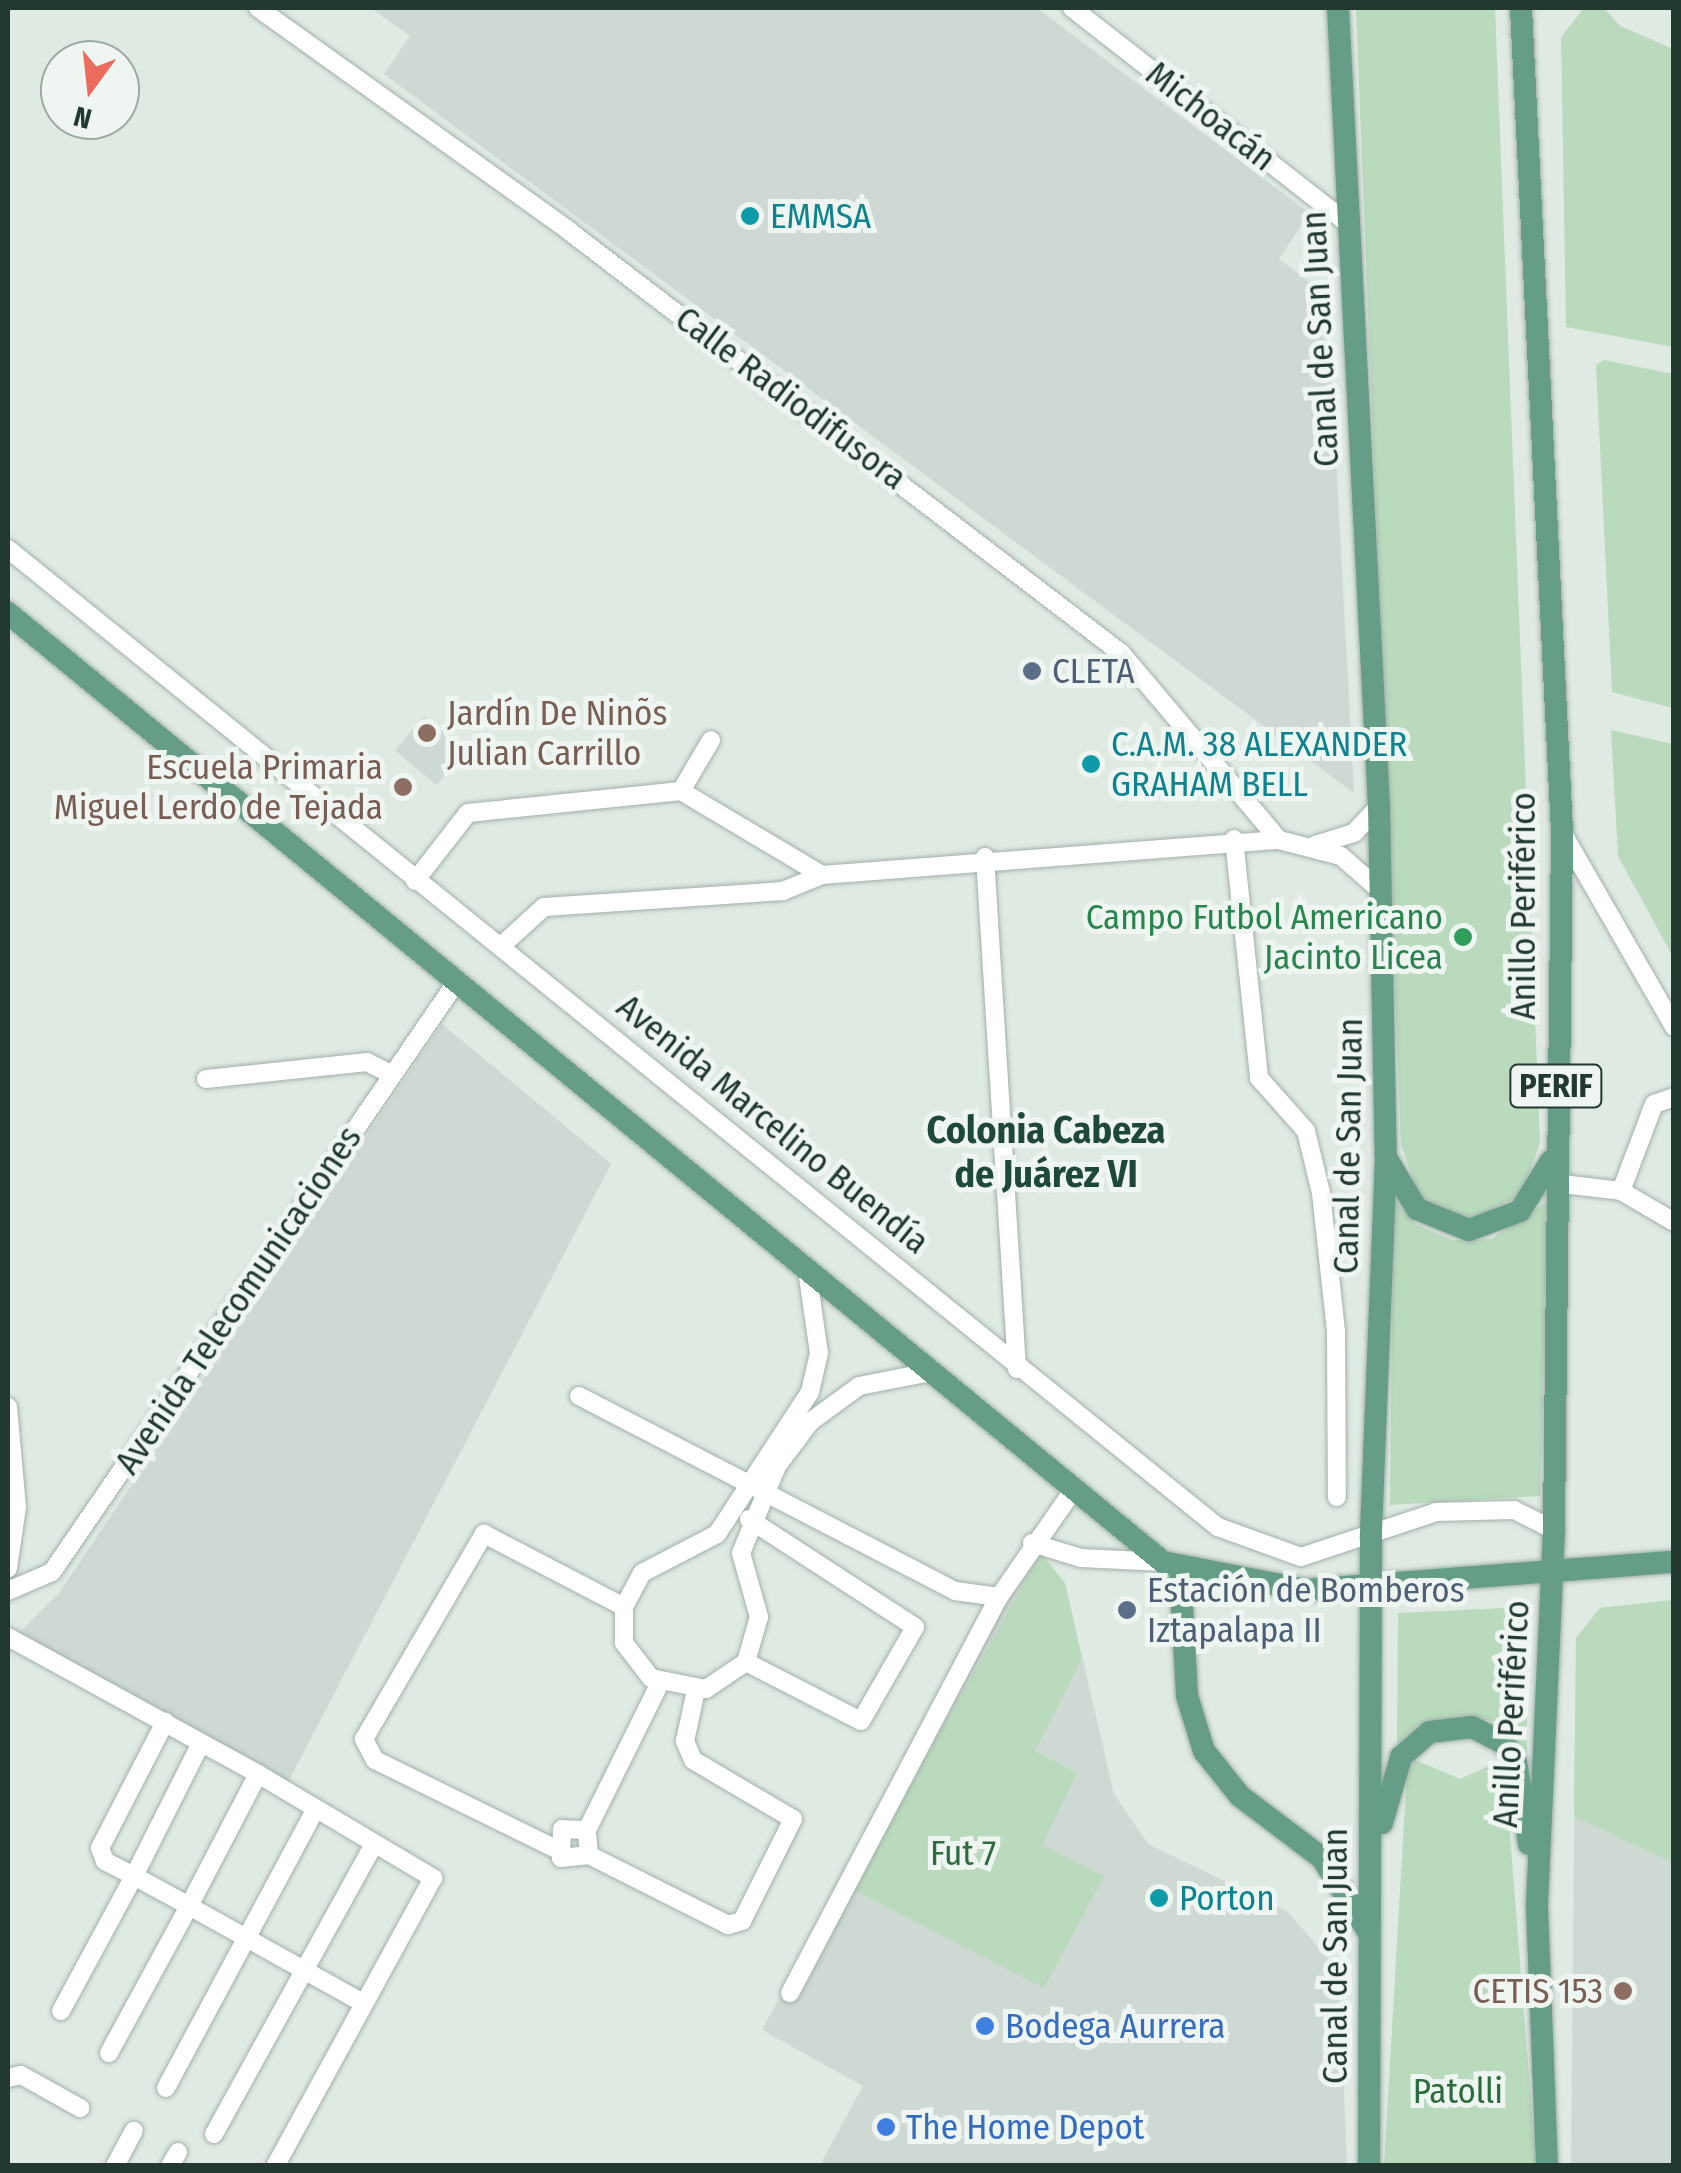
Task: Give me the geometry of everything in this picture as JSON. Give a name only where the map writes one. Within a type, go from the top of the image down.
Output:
[{"type":"main road","name":"Canal de San Juan","points":[[1338,8],[1379,806],[1386,1158],[1370,1539],[1369,2166]]},
{"type":"main road","name":"Anillo Periférico","points":[[1521,8],[1562,832],[1554,1155],[1554,1530],[1537,1907],[1547,2166]]},
{"type":"main road","points":[[8,613],[452,986],[1070,1495],[1171,1566],[1256,1587],[1370,1587],[1674,1562]]},
{"type":"main road","points":[[1386,1158],[1417,1209],[1469,1230],[1520,1212],[1554,1155]]},
{"type":"main road","points":[[1171,1566],[1187,1696],[1204,1751],[1240,1796],[1322,1858],[1369,1932]]},
{"type":"main road","points":[[1369,1907],[1394,1770],[1430,1732],[1462,1726],[1490,1732],[1516,1762],[1537,1907]]},
{"type":"street","name":"Calle Radiodifusora","points":[[258,8],[569,231],[1121,654],[1279,840]]},
{"type":"street","name":"Michoacán","points":[[1072,8],[1350,225]]},
{"type":"street","name":"Avenida Marcelino Buendía","points":[[8,548],[1018,1369],[1248,1545],[1301,1557],[1370,1539],[1418,1516],[1494,1508],[1554,1530]]},
{"type":"street","points":[[681,791],[711,740]]},
{"type":"street","points":[[415,881],[468,814],[681,791],[822,875]]},
{"type":"street","points":[[1314,846],[1354,833],[1379,806]]},
{"type":"street","points":[[1562,832],[1674,1027]]},
{"type":"street","points":[[1234,839],[1259,1078],[1306,1132],[1321,1193],[1336,1332],[1337,1497]]},
{"type":"street","points":[[502,946],[544,907],[783,891],[822,875],[949,868],[985,857],[1234,839],[1314,846],[1356,863],[1382,892]]},
{"type":"street","points":[[985,857],[1018,1369]]},
{"type":"street","name":"Avenida Telecomunicaciones","points":[[8,1590],[52,1572],[452,986]]},
{"type":"street","points":[[206,1078],[368,1062],[392,1075]]},
{"type":"street","points":[[1621,1191],[1654,1104],[1674,1097]]},
{"type":"street","points":[[1554,1183],[1621,1191],[1674,1222]]},
{"type":"street","points":[[808,1277],[815,1380],[756,1488],[739,1571],[759,1617],[746,1662],[696,1690],[660,1684],[631,1657],[624,1607],[642,1573],[718,1534],[756,1488],[791,1444],[836,1401],[859,1386],[925,1373]]},
{"type":"street","points":[[579,1396],[955,1591],[999,1598]]},
{"type":"street","points":[[8,1419],[16,1507],[8,1568]]},
{"type":"street","points":[[790,1993],[999,1598],[1032,1543],[1070,1495]]},
{"type":"street","points":[[746,1662],[860,1720],[914,1628],[749,1518]]},
{"type":"street","points":[[624,1607],[484,1534],[364,1739],[375,1760],[535,1840],[556,1843],[592,1839],[736,1927],[792,1828],[790,1814],[686,1751],[696,1690]]},
{"type":"street","points":[[1032,1543],[1081,1558],[1171,1566]]},
{"type":"street","points":[[8,1637],[258,1774],[433,1878],[274,2166]]},
{"type":"street","points":[[556,1843],[571,1862],[592,1839],[660,1684]]},
{"type":"street","points":[[165,1722],[100,1848],[101,1858],[364,2003]]},
{"type":"street","points":[[61,2010],[201,1744]]},
{"type":"street","points":[[109,2053],[258,1774]]},
{"type":"street","points":[[166,2088],[314,1810]]},
{"type":"street","points":[[214,2134],[374,1844]]},
{"type":"street","points":[[8,2078],[20,2074],[80,2108]]},
{"type":"street","points":[[115,2166],[134,2131]]},
{"type":"shaded area","points":[[371,8],[1037,8],[1309,213],[1279,259],[1316,287],[1317,328],[1329,329],[1354,793],[384,74],[410,36]]},
{"type":"shaded area","name":"Jardín De Ninõs Julian Carrillo","points":[[424,716],[465,751],[436,785],[395,750]]},
{"type":"shaded area","points":[[442,1024],[611,1164],[286,1786],[17,1635],[59,1593]]},
{"type":"shaded area","points":[[1026,1544],[1065,1583],[1114,1794],[1148,1844],[1288,1912],[1339,1971],[1347,2165],[820,2165],[863,2086],[762,2030]]},
{"type":"shaded area","name":"CETIS 153","points":[[1673,1600],[1673,2165],[1571,2166],[1576,1638],[1600,1608]]},
{"type":"green space","points":[[1356,8],[1495,8],[1540,1143],[1521,1195],[1470,1221],[1419,1198],[1401,1144]]},
{"type":"green space","points":[[1584,8],[1604,8],[1620,26],[1673,49],[1673,347],[1566,327],[1561,37]]},
{"type":"green space","points":[[1604,360],[1673,374],[1673,708],[1612,692],[1596,365]]},
{"type":"green space","points":[[1611,730],[1673,744],[1673,957],[1618,856]]},
{"type":"green space","points":[[1393,1198],[1417,1225],[1452,1240],[1492,1239],[1547,1201],[1540,1496],[1390,1505]]},
{"type":"green space","name":"Fut 7","points":[[1041,1553],[1065,1583],[1082,1659],[1035,1751],[1077,1773],[1042,1845],[1104,1876],[1044,1988],[852,1889]]},
{"type":"green space","points":[[1674,1600],[1673,1863],[1574,1816],[1576,1638],[1600,1608]]},
{"type":"green space","points":[[1527,1607],[1527,1753],[1494,1722],[1465,1716],[1434,1721],[1397,1745],[1398,1613]]},
{"type":"green space","name":"Patolli","points":[[1504,1759],[1536,2165],[1384,2166],[1407,1770],[1415,1760],[1460,1779]]},
{"type":"place","name":"EMMSA","points":[[750,216]]},
{"type":"place","name":"CLETA","points":[[1032,671]]},
{"type":"place","name":"Jardín De Ninõs Julian Carrillo","points":[[427,733]]},
{"type":"place","name":"C.A.M. 38 ALEXANDER GRAHAM BELL","points":[[1091,764]]},
{"type":"place","name":"Escuela Primaria Miguel Lerdo de Tejada","points":[[403,787]]},
{"type":"place","name":"Campo Futbol Americano Jacinto Licea","points":[[1463,937]]},
{"type":"place","name":"Estación de Bomberos Iztapalapa II","points":[[1127,1610]]},
{"type":"place","name":"Porton","points":[[1159,1898]]},
{"type":"place","name":"CETIS 153","points":[[1623,1991]]},
{"type":"place","name":"Bodega Aurrera","points":[[985,2026]]},
{"type":"place","name":"The Home Depot","points":[[886,2127]]},
{"type":"district","name":"Colonia Cabeza de Juárez VI","points":[[1046,1153]]}]
